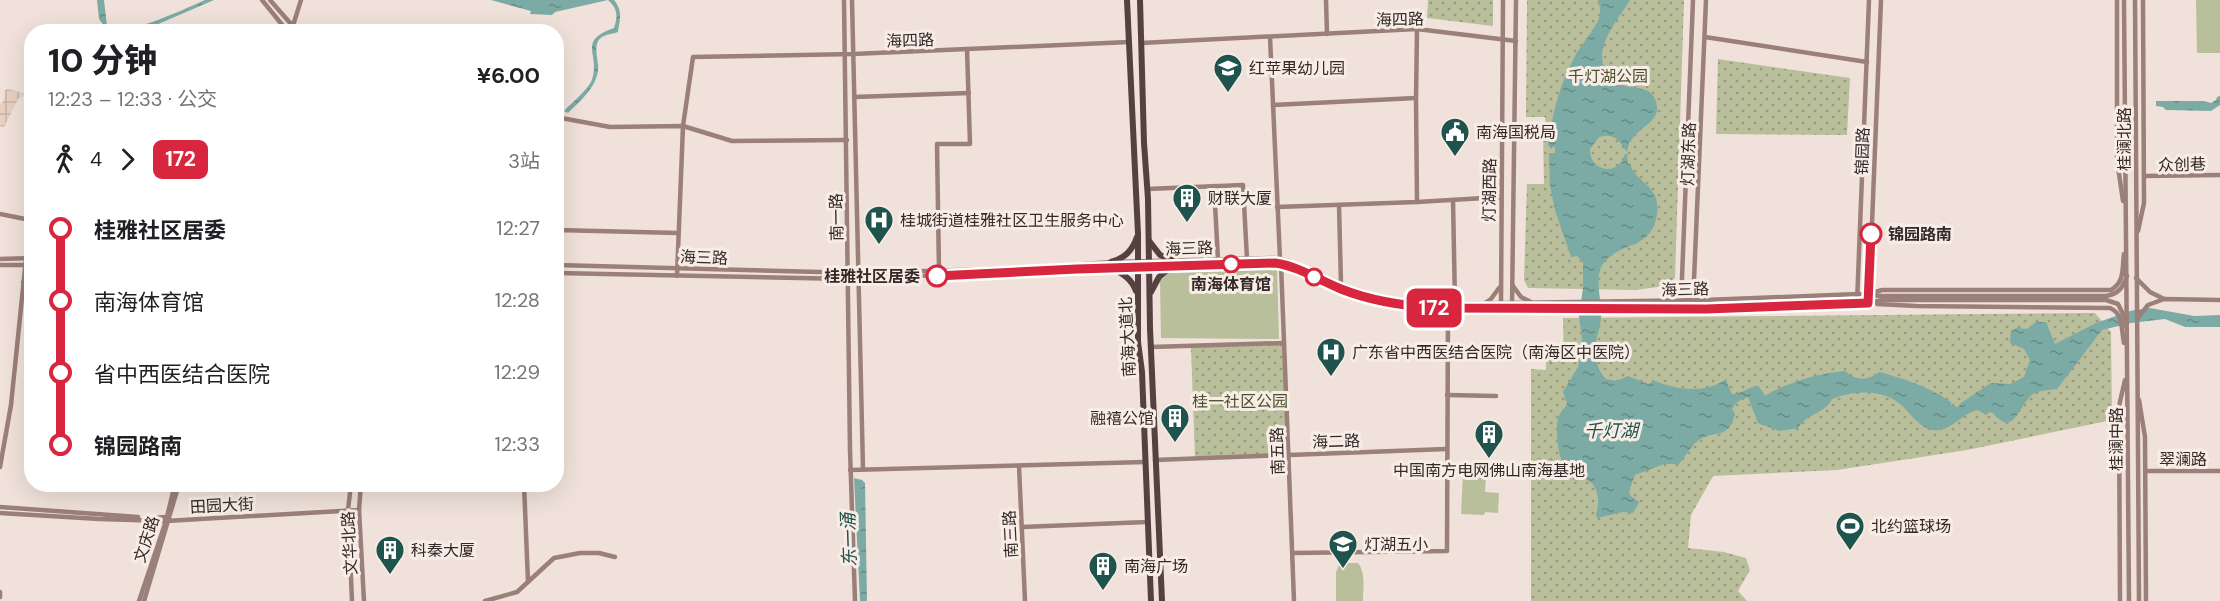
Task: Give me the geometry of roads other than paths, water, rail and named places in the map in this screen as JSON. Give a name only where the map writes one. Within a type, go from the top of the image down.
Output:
[{"type":"highway","name":"南海大道北","points":[[1127,0],[1151,601]]},
{"type":"highway","name":"南海大道北","points":[[1140,0],[1144,143],[1148,189],[1155,460],[1162,601]]},
{"type":"highway","points":[[1138,234],[1123,259],[1111,265],[1134,284],[1138,295]]},
{"type":"highway","points":[[1149,234],[1155,250],[1173,264],[1159,277],[1150,295]]},
{"type":"main road","points":[[262,0],[284,24]]},
{"type":"main road","points":[[270,0],[286,24]]},
{"type":"main road","points":[[292,24],[301,0]]},
{"type":"main road","name":"南一路","points":[[844,0],[850,470],[855,601]]},
{"type":"main road","name":"南一路","points":[[852,0],[863,469]]},
{"type":"main road","points":[[1326,0],[1327,34]]},
{"type":"main road","name":"灯湖西路","points":[[1501,306],[1503,0]]},
{"type":"main road","name":"灯湖西路","points":[[1512,306],[1516,0]]},
{"type":"main road","name":"灯湖东路","points":[[1681,308],[1693,0]]},
{"type":"main road","name":"灯湖东路","points":[[1693,308],[1706,0]]},
{"type":"main road","points":[[1857,303],[1869,0]]},
{"type":"main road","name":"锦园路","points":[[1868,303],[1881,0]]},
{"type":"main road","points":[[2116,0],[2116,160],[2126,225]]},
{"type":"main road","name":"桂澜北路","points":[[2124,0],[2127,276]]},
{"type":"main road","name":"桂澜北路","points":[[2135,0],[2136,278]]},
{"type":"main road","points":[[2136,239],[2144,203],[2143,0]]},
{"type":"main road","points":[[1417,202],[1418,29]]},
{"type":"main road","name":"海四路","points":[[1141,43],[1418,29],[1516,41]]},
{"type":"main road","name":"南五路","points":[[1270,38],[1290,455],[1294,601]]},
{"type":"main road","points":[[1705,38],[1867,62]]},
{"type":"main road","name":"海四路","points":[[683,126],[693,57],[853,54],[1129,42]]},
{"type":"main road","points":[[939,271],[937,144],[970,144],[967,49]]},
{"type":"main road","points":[[854,97],[969,93]]},
{"type":"main road","points":[[1273,105],[1416,98]]},
{"type":"main road","points":[[564,118],[610,127],[683,126],[732,141],[847,140]]},
{"type":"main road","points":[[677,276],[683,126]]},
{"type":"main road","name":"众创巷","points":[[2144,176],[2220,175]]},
{"type":"main road","points":[[1148,189],[1243,185],[1247,259]]},
{"type":"main road","points":[[1214,186],[1218,259]]},
{"type":"main road","points":[[1278,207],[1501,197]]},
{"type":"main road","points":[[1453,200],[1455,304]]},
{"type":"main road","points":[[1339,205],[1341,284]]},
{"type":"main road","points":[[0,214],[24,219]]},
{"type":"main road","points":[[564,230],[678,233]]},
{"type":"main road","points":[[1869,294],[1882,290],[2111,290],[2116,287],[2123,276],[2126,243]]},
{"type":"main road","points":[[0,259],[24,258]]},
{"type":"main road","name":"海三路","points":[[1173,264],[1218,259],[1281,261],[1374,295],[1403,301],[1501,306]]},
{"type":"main road","name":"海三路","points":[[564,273],[848,279],[858,276],[939,271],[1281,261],[1342,289],[1374,299],[1402,305],[1448,309],[1858,294],[2106,296],[2116,294],[2121,290],[2127,276]]},
{"type":"main road","points":[[0,265],[24,265]]},
{"type":"main road","name":"海三路","points":[[564,265],[848,273],[858,276],[1111,265]]},
{"type":"main road","points":[[0,467],[11,405],[24,274]]},
{"type":"main road","name":"桂澜中路","points":[[2127,276],[2129,601]]},
{"type":"main road","points":[[2136,278],[2150,292],[2164,299]]},
{"type":"main road","name":"桂澜中路","points":[[2136,278],[2139,601]]},
{"type":"main road","points":[[1484,304],[1496,294],[1501,285]]},
{"type":"main road","points":[[1513,285],[1521,297],[1533,303]]},
{"type":"main road","points":[[2137,319],[2148,305],[2164,299],[2220,300]]},
{"type":"main road","name":"海三路","points":[[1512,306],[1533,303],[1606,309],[1868,303],[1882,300],[2106,300],[2118,304],[2126,326]]},
{"type":"main road","points":[[1868,303],[1916,306],[2110,308],[2115,310],[2121,319],[2126,350]]},
{"type":"main road","points":[[1293,553],[1448,551],[1446,449],[1448,309]]},
{"type":"main road","points":[[1151,347],[1284,343]]},
{"type":"main road","points":[[2120,601],[2119,406],[2127,372]]},
{"type":"main road","points":[[2137,394],[2145,430],[2146,601]]},
{"type":"main road","points":[[1447,395],[1496,396]]},
{"type":"main road","name":"海二路","points":[[1155,460],[1446,449]]},
{"type":"main road","points":[[850,470],[1145,462]]},
{"type":"main road","name":"南三路","points":[[1018,466],[1025,601]]},
{"type":"main road","name":"翠澜路","points":[[2146,471],[2220,471]]},
{"type":"main road","name":"文庆路","points":[[142,601],[175,492]]},
{"type":"main road","name":"文华北路","points":[[350,492],[348,510],[352,601]]},
{"type":"main road","name":"文华北路","points":[[360,492],[358,510],[364,601]]},
{"type":"main road","points":[[524,492],[528,582]]},
{"type":"main road","name":"田园大街","points":[[0,507],[167,519]]},
{"type":"main road","name":"田园大街","points":[[0,513],[99,519],[167,519],[358,510]]},
{"type":"main road","points":[[1022,527],[1147,522]]},
{"type":"main road","points":[[485,601],[517,592],[554,558],[580,553],[599,553],[615,557]]},
{"type":"main road","points":[[0,592],[0,597]]},
{"type":"water","points":[[97,0],[104,0],[107,24],[103,24],[99,19]]},
{"type":"water","points":[[205,0],[214,0],[158,24],[145,24]]},
{"type":"water","points":[[491,0],[608,0],[555,12],[552,15],[530,14],[531,11]]},
{"type":"water","points":[[608,0],[614,0],[619,8],[618,32],[604,36],[597,43],[598,71],[594,83],[568,113],[564,111],[592,80],[593,43],[603,33],[614,28],[616,13],[614,6]]},
{"type":"water","name":"千灯湖","points":[[1598,0],[1630,0],[1605,42],[1602,54],[1603,65],[1608,75],[1617,83],[1644,90],[1653,95],[1657,107],[1651,122],[1629,142],[1627,152],[1616,139],[1609,136],[1599,137],[1590,149],[1594,163],[1605,169],[1617,166],[1627,154],[1628,164],[1652,190],[1657,204],[1654,226],[1649,234],[1610,257],[1600,270],[1598,283],[1601,318],[1595,354],[1599,368],[1606,379],[1617,381],[1628,376],[1648,384],[1655,381],[1673,387],[1700,389],[1727,379],[1732,394],[1758,386],[1764,396],[1793,383],[1823,374],[1845,371],[1853,377],[1862,379],[1879,372],[1925,388],[1958,407],[1991,383],[2010,384],[2024,377],[2030,360],[2024,349],[2010,343],[2011,331],[2017,328],[2027,329],[2036,322],[2046,322],[2055,344],[2096,323],[2130,311],[2150,308],[2194,316],[2220,315],[2220,327],[2185,327],[2165,319],[2131,323],[2102,330],[2057,389],[2033,394],[2015,417],[2006,423],[1993,413],[1989,412],[1986,415],[1978,410],[1945,429],[1932,430],[1918,423],[1904,407],[1893,399],[1867,392],[1832,399],[1825,408],[1806,419],[1798,428],[1779,431],[1758,423],[1748,397],[1739,401],[1732,409],[1735,414],[1726,430],[1698,440],[1679,464],[1664,464],[1635,475],[1629,491],[1631,496],[1639,502],[1633,513],[1623,512],[1597,518],[1596,489],[1588,481],[1576,481],[1570,476],[1562,462],[1558,444],[1558,419],[1567,403],[1563,392],[1578,367],[1581,353],[1579,316],[1583,288],[1583,262],[1577,256],[1571,257],[1555,210],[1550,185],[1549,153],[1555,153],[1555,147],[1548,146],[1560,90],[1577,53],[1599,18]]},
{"type":"water","points":[[2220,96],[2220,105],[2211,111],[2166,110],[2156,106],[2156,101],[2211,103]]},
{"type":"water","points":[[854,478],[865,483],[867,601],[860,601]]},
{"type":"place","name":"红苹果幼儿园","points":[[1228,94]]},
{"type":"place","name":"南海国税局","points":[[1455,158]]},
{"type":"place","name":"财联大厦","points":[[1187,224]]},
{"type":"place","name":"锦园路南","points":[[1871,234]]},
{"type":"place","name":"桂城街道桂雅社区卫生服务中心","points":[[879,246]]},
{"type":"place","name":"南海体育馆","points":[[1231,264]]},
{"type":"place","name":"桂雅社区居委","points":[[937,276]]},
{"type":"place","name":"广东省中西医结合医院（南海区中医院）","points":[[1331,378]]},
{"type":"place","name":"融禧公馆","points":[[1175,444]]},
{"type":"place","name":"中国南方电网佛山南海基地","points":[[1489,460]]},
{"type":"place","name":"北约篮球场","points":[[1850,552]]},
{"type":"place","name":"灯湖五小","points":[[1343,570]]},
{"type":"place","name":"科秦大厦","points":[[390,576]]},
{"type":"place","name":"南海广场","points":[[1103,592]]},
{"type":"park label","name":"千灯湖公园","points":[[1608,76]]},
{"type":"park label","name":"桂一社区公园","points":[[1240,401]]},
{"type":"water label","name":"东一涌","points":[[849,540]]}]
